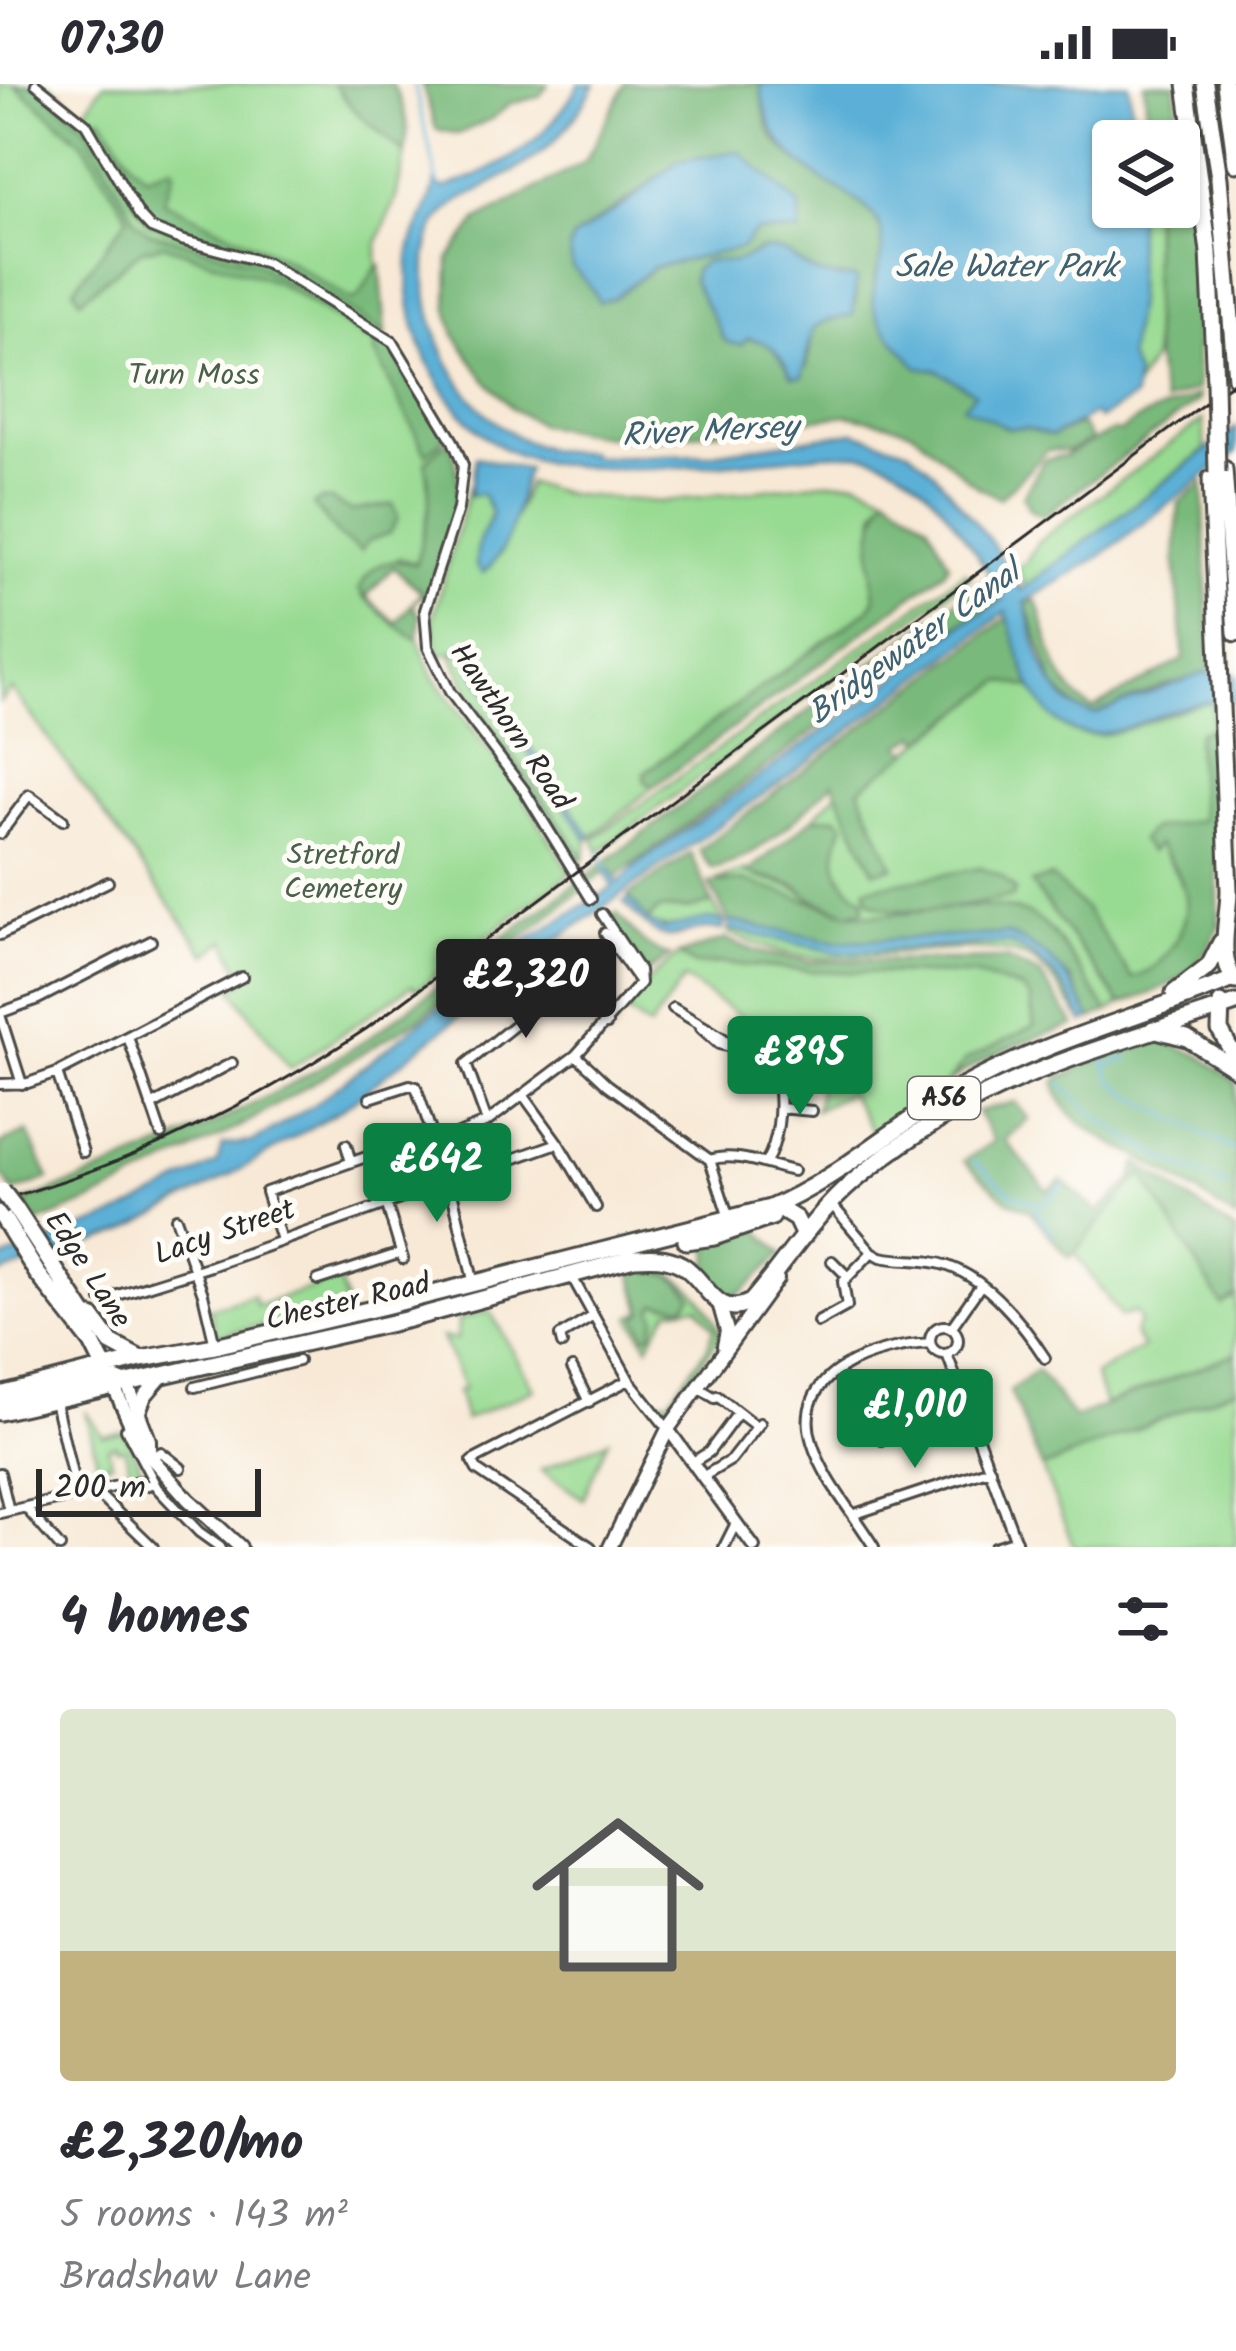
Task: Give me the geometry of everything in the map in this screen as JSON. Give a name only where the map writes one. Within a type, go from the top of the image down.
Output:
[{"type":"highway","points":[[1186,84],[1192,120]]},
{"type":"highway","points":[[1205,84],[1219,178],[1235,367],[1220,381]]},
{"type":"highway","points":[[1225,84],[1236,164]]},
{"type":"highway","points":[[1200,173],[1220,381]]},
{"type":"highway","points":[[1200,173],[1220,381],[1217,616],[1228,924],[1228,1006],[1220,1030],[1236,1059]]},
{"type":"highway","points":[[1217,473],[1236,632]]},
{"type":"highway","points":[[1110,1033],[1187,986],[1228,974]]},
{"type":"highway","name":"Chester Road","points":[[0,1398],[73,1379],[162,1376],[216,1353],[770,1208],[825,1180],[963,1086],[1110,1033],[1228,974]]},
{"type":"highway","name":"Chester Road","points":[[1110,1033],[1153,1029],[1228,1006]]},
{"type":"highway","points":[[1153,1029],[1187,1038],[1236,1069]]},
{"type":"highway","name":"Chester Road","points":[[0,1412],[55,1400],[116,1376],[141,1359],[216,1353],[405,1320],[652,1256],[680,1264],[719,1303],[733,1308],[746,1305],[852,1183],[932,1123],[1077,1045]]},
{"type":"highway","name":"Chester Road","points":[[641,1242],[714,1237],[783,1211],[808,1198],[825,1180]]},
{"type":"highway","name":"Edge Lane","points":[[1,1190],[7,1210],[59,1274],[116,1376]]},
{"type":"highway","points":[[808,1198],[824,1197],[831,1204]]},
{"type":"highway","points":[[783,1211],[796,1219],[804,1236]]},
{"type":"highway","points":[[700,1282],[696,1256],[714,1237]]},
{"type":"highway","name":"Edge Lane","points":[[26,1239],[38,1273],[116,1376]]},
{"type":"highway","points":[[59,1274],[110,1343],[141,1359]]},
{"type":"highway","points":[[73,1379],[88,1365],[92,1343]]},
{"type":"highway","name":"A56","points":[[116,1376],[216,1353]]},
{"type":"main road","points":[[610,1547],[668,1429],[762,1303],[784,1261]]},
{"type":"main road","points":[[719,1303],[727,1331],[722,1353]]},
{"type":"main road","points":[[116,1376],[131,1421],[150,1451],[188,1499],[240,1547]]},
{"type":"main road","name":"A56","points":[[0,1398],[116,1376]]},
{"type":"main road","points":[[131,1421],[162,1376]]},
{"type":"street","name":"Hawthorn Road","points":[[36,84],[86,124],[151,228],[267,263],[393,343],[463,465],[458,508],[424,610],[428,647],[450,692],[524,790],[591,898]]},
{"type":"street","points":[[0,834],[29,795],[63,820]]},
{"type":"street","points":[[0,935],[108,882]]},
{"type":"street","points":[[602,914],[640,979]]},
{"type":"street","points":[[605,933],[640,979]]},
{"type":"street","points":[[22,1084],[0,1014],[152,941]]},
{"type":"street","points":[[0,1084],[22,1084],[57,1073],[242,977]]},
{"type":"street","points":[[280,1240],[265,1194],[351,1162],[487,1122],[576,1055],[607,1024],[640,979]]},
{"type":"street","points":[[487,1122],[467,1061],[568,981],[575,982],[607,1024]]},
{"type":"street","points":[[673,1008],[723,1038],[774,1079],[780,1108],[766,1162]]},
{"type":"street","points":[[128,1037],[161,1134]]},
{"type":"street","points":[[576,1055],[608,1085],[710,1160],[730,1220]]},
{"type":"street","points":[[151,1106],[232,1063]]},
{"type":"street","points":[[57,1073],[83,1152]]},
{"type":"street","points":[[370,1098],[415,1086],[449,1181],[474,1284],[497,1294]]},
{"type":"street","points":[[524,1096],[596,1207]]},
{"type":"street","points":[[780,1108],[812,1111]]},
{"type":"street","name":"Lacy Street","points":[[109,1301],[558,1143]]},
{"type":"street","points":[[346,1145],[351,1162]]},
{"type":"street","points":[[710,1160],[722,1156],[766,1162],[793,1172]]},
{"type":"street","points":[[318,1280],[402,1256],[386,1202]]},
{"type":"street","points":[[831,1204],[872,1252],[888,1259],[946,1265],[981,1285],[1045,1358]]},
{"type":"street","points":[[176,1218],[216,1353]]},
{"type":"street","points":[[818,1322],[847,1306],[843,1282],[872,1252]]},
{"type":"street","points":[[832,1262],[847,1276]]},
{"type":"street","points":[[571,1276],[628,1380],[754,1547]]},
{"type":"street","points":[[951,1328],[981,1285]]},
{"type":"street","points":[[562,1344],[560,1336],[592,1317]]},
{"type":"street","points":[[936,1328],[951,1328],[958,1345],[947,1354],[936,1352],[930,1343],[936,1328]]},
{"type":"street","points":[[874,1547],[812,1444],[814,1403],[831,1375],[857,1357],[930,1343]]},
{"type":"street","points":[[947,1354],[1017,1544],[994,1547]]},
{"type":"street","points":[[195,1387],[298,1360]]},
{"type":"street","points":[[572,1368],[590,1402]]},
{"type":"street","points":[[591,1547],[472,1463],[475,1457],[628,1380]]},
{"type":"street","points":[[698,1387],[759,1425],[731,1460],[704,1476]]},
{"type":"street","points":[[55,1400],[76,1496]]},
{"type":"street","points":[[879,1430],[964,1404]]},
{"type":"street","points":[[693,1462],[709,1452],[737,1413]]},
{"type":"street","points":[[131,1421],[150,1451],[154,1483],[199,1532],[220,1547]]},
{"type":"street","points":[[150,1451],[161,1452],[181,1468]]},
{"type":"street","points":[[150,1451],[139,1480],[145,1486],[154,1483]]},
{"type":"street","points":[[854,1514],[990,1468]]},
{"type":"street","points":[[0,1473],[4,1512],[139,1480]]},
{"type":"street","points":[[95,1491],[153,1547]]},
{"type":"street","points":[[26,1508],[60,1547]]},
{"type":"street","points":[[724,1547],[736,1522]]},
{"type":"green space","name":"Turn Moss","points":[[0,84],[50,84],[84,113],[103,84],[334,84],[354,110],[405,154],[396,198],[377,244],[386,352],[446,455],[421,565],[399,558],[362,596],[418,640],[433,676],[520,792],[571,873],[417,989],[412,985],[290,1069],[232,989],[245,981],[226,940],[207,955],[12,689],[0,702]]},
{"type":"green space","points":[[14,84],[37,84],[85,125],[136,221],[148,232],[253,261],[378,336],[369,340],[276,282],[163,245],[142,250],[80,300],[74,288],[128,217],[83,143]]},
{"type":"green space","points":[[334,84],[392,84],[406,118],[405,154],[354,110]]},
{"type":"green space","points":[[422,84],[548,84],[539,97],[510,104],[493,118],[458,134],[436,129]]},
{"type":"green space","points":[[625,84],[760,84],[768,126],[782,147],[853,197],[879,225],[884,248],[874,280],[937,370],[976,394],[964,405],[1007,428],[1052,436],[1081,424],[1091,440],[1068,451],[1048,450],[1000,498],[976,486],[913,431],[847,415],[651,439],[541,425],[513,409],[484,378],[455,335],[448,309],[449,259],[478,220],[585,162]],"holes":[[[739,151],[799,232],[755,232],[741,248],[655,267],[614,298],[599,301],[573,238],[650,184]],[[760,250],[783,253],[820,274],[855,278],[856,303],[813,329],[807,367],[789,373],[772,347],[722,337],[711,309],[736,262]]]},
{"type":"green space","points":[[1144,84],[1175,84],[1179,120],[1148,120]]},
{"type":"green space","points":[[102,117],[146,176],[171,167],[175,170],[163,201],[289,261],[344,296],[358,297],[380,265],[386,334],[270,260],[150,224],[89,121]]},
{"type":"green space","points":[[1137,228],[1153,228],[1153,358],[1133,391],[1136,375],[1127,358],[1136,303]]},
{"type":"green space","points":[[1153,228],[1192,228],[1197,389],[1164,402],[1153,330]]},
{"type":"green space","points":[[374,344],[392,345],[446,436],[426,454],[375,353]]},
{"type":"green space","points":[[1198,395],[1198,401],[1043,516],[1030,510],[1023,496],[1044,460],[1066,455]]},
{"type":"green space","points":[[1203,420],[1205,450],[1026,587],[1016,569],[1038,541]]},
{"type":"green space","points":[[448,440],[458,478],[453,518],[427,596],[412,605],[420,616],[418,640],[394,624],[368,599],[396,623],[422,592],[393,567],[366,597],[359,590],[375,567],[398,561],[416,564],[429,503],[425,462]]},
{"type":"green space","points":[[857,481],[887,494],[875,512],[875,600],[869,609],[645,772],[645,781],[653,787],[591,837],[476,666],[470,666],[588,840],[584,858],[470,694],[452,655],[462,649],[439,656],[433,618],[469,489],[471,496],[482,493],[492,513],[477,555],[500,555],[528,483],[567,494],[659,502]]},
{"type":"green space","points":[[1203,483],[1210,673],[1165,685],[1096,714],[1082,712],[1055,687],[1026,604],[1036,600],[1063,678],[1093,709],[1184,659],[1175,560],[1179,503]]},
{"type":"green space","points":[[887,494],[928,523],[949,563],[944,572],[653,787],[645,781],[645,772],[869,609],[875,600],[873,532]]},
{"type":"green space","points":[[331,500],[351,511],[393,504],[398,518],[390,533],[368,541],[361,551],[340,537],[313,505]]},
{"type":"green space","points":[[965,572],[971,576],[600,851],[593,839]]},
{"type":"green space","points":[[988,577],[1000,599],[956,626],[616,877],[609,868],[420,1018],[238,1128],[95,1200],[37,1223],[23,1202],[199,1130],[283,1089],[366,1040]]},
{"type":"green space","points":[[1008,617],[1032,688],[1002,681],[921,741],[918,735],[901,745],[909,752],[859,789],[893,867],[874,871],[833,783],[762,846],[712,869],[699,850]]},
{"type":"green space","points":[[1002,681],[1030,687],[1062,725],[1083,735],[1120,731],[1213,702],[1212,728],[1198,732],[1201,820],[1151,829],[1181,883],[1187,910],[1175,942],[1157,965],[1132,979],[1032,883],[1121,1004],[1108,1012],[1049,929],[1022,914],[978,907],[882,915],[842,913],[754,886],[716,880],[747,870],[810,898],[863,898],[839,872],[836,817],[813,818],[838,792],[874,870],[892,868],[859,789]],"holes":[[[866,888],[1013,897],[898,910],[868,900]]]},
{"type":"green space","points":[[482,712],[584,858],[577,864],[479,725]]},
{"type":"green space","points":[[1212,728],[1219,926],[1192,969],[1154,992],[1121,1004],[1031,883],[1051,877],[1085,909],[1132,978],[1158,964],[1179,935],[1186,896],[1158,845],[1150,852],[1140,840],[1151,829],[1201,820],[1196,741],[1198,732]]},
{"type":"green space","points":[[836,817],[844,824],[836,856],[840,875],[863,898],[864,910],[849,913],[978,907],[1024,912],[1059,942],[1108,1012],[1091,1019],[1071,979],[1007,934],[835,942],[729,921],[709,883],[746,881],[848,913],[810,898],[798,886],[747,873],[813,818]]},
{"type":"green space","points":[[691,853],[712,903],[659,909],[648,921],[628,896]]},
{"type":"green space","points":[[980,868],[1001,876],[1015,890],[1013,897],[917,911],[881,907],[868,900],[866,888]]},
{"type":"green space","points":[[712,903],[724,921],[666,927],[648,921],[659,909]]},
{"type":"green space","points":[[616,913],[646,944],[670,956],[646,973],[610,918]]},
{"type":"green space","points":[[729,929],[840,953],[1008,943],[1033,956],[1053,975],[1083,1022],[1045,972],[1010,952],[808,957],[758,945]]},
{"type":"green space","points":[[725,939],[758,952],[809,962],[1007,959],[1040,975],[1075,1025],[992,1056],[946,1084],[966,1060],[1034,1026],[1030,998],[1022,989],[974,975],[695,965],[679,955]]},
{"type":"green space","points":[[679,955],[695,965],[974,975],[1022,989],[1030,998],[1034,1026],[967,1060],[946,1084],[873,1133],[849,1093],[815,1110],[818,1086],[809,1062],[684,979],[649,1028],[624,1010]]},
{"type":"green space","points":[[1161,1040],[1199,1055],[1236,1081],[1236,1220],[1181,1182],[1091,1131],[1060,1098],[1055,1083],[1062,1075]]},
{"type":"green space","points":[[1015,1102],[1029,1119],[1005,1140],[1048,1191],[1062,1180],[1098,1212],[1132,1180],[1137,1163],[1236,1232],[1236,1296],[1222,1305],[1142,1174],[1069,1258],[1030,1211],[1007,1200],[964,1161],[994,1141],[977,1112]]},
{"type":"green space","points":[[28,1132],[49,1179],[14,1192],[0,1173],[0,1144]]},
{"type":"green space","points":[[1142,1173],[1222,1305],[1236,1296],[1236,1353],[1105,1405],[1095,1375],[1143,1347],[1134,1334],[1140,1321],[1134,1312],[1121,1317],[1074,1252]]},
{"type":"green space","points":[[756,1227],[782,1254],[742,1292],[727,1298],[704,1276],[708,1245]]},
{"type":"green space","points":[[645,1267],[671,1274],[691,1288],[719,1331],[718,1340],[665,1412],[658,1405],[663,1399],[668,1401],[707,1348],[714,1329],[698,1306],[669,1310],[648,1346],[631,1317],[642,1311],[632,1273]]},
{"type":"green space","points":[[644,1269],[677,1280],[692,1296],[685,1306],[657,1303],[652,1334],[646,1336],[637,1317],[644,1312],[633,1275]]},
{"type":"green space","points":[[339,1279],[347,1306],[216,1336],[210,1308],[253,1295],[257,1306]]},
{"type":"green space","points":[[490,1311],[534,1389],[465,1420],[457,1391],[464,1389],[442,1337],[457,1340],[458,1320]]},
{"type":"green space","points":[[1236,1353],[1236,1388],[1042,1468],[1010,1391],[1037,1370],[1074,1418]]},
{"type":"green space","points":[[1236,1388],[1236,1547],[1074,1547],[1042,1468]]},
{"type":"green space","points":[[86,1411],[103,1436],[124,1432],[142,1469],[131,1471],[124,1448],[116,1445],[108,1447],[112,1462],[98,1466]]},
{"type":"green space","points":[[608,1440],[583,1499],[541,1470],[603,1443]]},
{"type":"water","points":[[579,84],[595,84],[563,132],[526,164],[454,205],[437,223],[429,242],[426,272],[432,318],[450,365],[479,407],[520,438],[544,448],[593,457],[707,454],[854,432],[909,450],[935,473],[990,540],[1021,590],[1236,428],[1236,452],[1102,555],[1025,602],[1046,671],[1066,701],[1080,710],[1096,714],[1203,673],[1236,675],[1236,702],[1184,707],[1114,731],[1071,730],[1051,716],[1034,691],[1006,612],[789,776],[551,944],[345,1107],[124,1232],[0,1274],[0,1260],[117,1215],[217,1163],[222,1145],[253,1142],[312,1106],[526,941],[610,889],[613,886],[604,872],[609,868],[618,883],[964,623],[1004,600],[933,496],[899,468],[878,458],[833,454],[652,468],[557,464],[499,446],[465,417],[438,381],[416,331],[408,276],[414,238],[435,182],[444,188],[466,180],[523,150],[553,121]]},
{"type":"water","name":"Sale Water Park","points":[[760,84],[1129,84],[1133,120],[1092,120],[1092,228],[1137,228],[1136,303],[1128,357],[1136,375],[1134,398],[1099,419],[1094,414],[1052,436],[1008,428],[963,406],[975,393],[937,370],[918,367],[877,316],[873,291],[882,241],[875,218],[784,148],[763,104]]},
{"type":"water","points":[[739,151],[800,206],[800,232],[755,232],[742,248],[654,267],[613,298],[599,302],[572,267],[569,249],[573,238],[630,201],[677,161]]},
{"type":"water","points":[[765,249],[788,254],[822,275],[856,278],[853,315],[813,329],[802,377],[792,377],[780,356],[764,343],[748,338],[741,345],[726,342],[693,281],[694,271],[705,261],[736,262]]},
{"type":"water","points":[[476,457],[527,469],[508,537],[483,573],[476,565],[478,549],[491,514],[482,494],[470,495]]},
{"type":"water","points":[[476,666],[591,837],[588,840],[470,667]]},
{"type":"water","points":[[630,898],[648,921],[663,929],[709,919],[724,921],[723,930],[665,936],[624,902]]},
{"type":"water","points":[[729,921],[835,942],[1007,934],[1058,967],[1091,1019],[1083,1022],[1062,985],[1043,965],[1008,943],[840,953],[729,929]]},
{"type":"waterway","points":[[414,84],[439,187]]},
{"type":"waterway","points":[[598,852],[607,870]]},
{"type":"waterway","points":[[1101,1054],[1112,1081],[1133,1097],[1236,1151]]},
{"type":"waterway","points":[[1108,1065],[1129,1058]]},
{"type":"waterway","points":[[1061,1083],[1097,1117],[1138,1144],[1227,1186]]},
{"type":"waterway","points":[[974,1161],[1011,1193],[1041,1205],[1065,1184]]},
{"type":"waterway","points":[[1041,1205],[1035,1211],[1053,1235]]},
{"type":"tram line","points":[[0,1200],[96,1169],[190,1129],[366,1029],[1236,380]]},
{"type":"water label","name":"River Mersey","points":[[710,433]]},
{"type":"water label","name":"Bridgewater Canal","points":[[915,644]]},
{"type":"park label","name":"Stretford Cemetery","points":[[343,873]]}]
